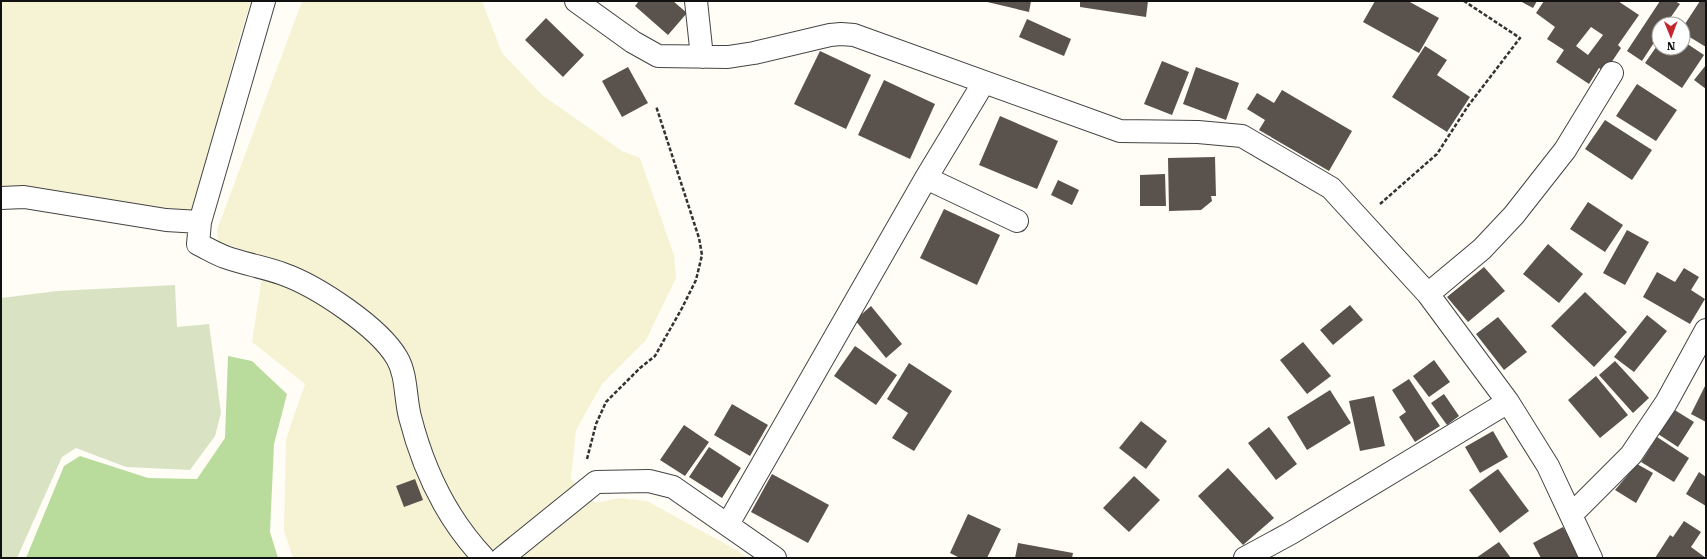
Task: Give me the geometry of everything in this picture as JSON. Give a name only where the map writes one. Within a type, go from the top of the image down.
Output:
[{"type":"street","points":[[264,1],[200,222],[198,244],[225,257],[284,274],[313,288],[340,305],[387,344],[398,359],[410,416],[431,478],[446,509],[484,558]]},
{"type":"street","points":[[576,1],[633,42],[658,56],[728,57],[754,53],[841,34],[854,35],[1120,131],[1198,132],[1242,136],[1331,188],[1428,294],[1508,402],[1548,466],[1572,514],[1591,558]]},
{"type":"street","points":[[696,1],[702,57]]},
{"type":"street","points":[[1428,294],[1482,249],[1514,215],[1565,150],[1612,73]]},
{"type":"street","points":[[728,524],[926,178],[984,82]]},
{"type":"street","points":[[926,178],[1017,221]]},
{"type":"street","points":[[1,198],[24,197],[166,220],[200,222]]},
{"type":"street","points":[[1572,514],[1631,455],[1666,403],[1706,330]]},
{"type":"street","points":[[1245,558],[1291,533],[1508,402]]},
{"type":"street","points":[[502,558],[596,482],[649,481],[673,487],[775,558]]},
{"type":"path","points":[[1376,207],[1437,154],[1468,106],[1520,38],[1464,1]]},
{"type":"path","points":[[586,489],[584,470],[596,424],[606,402],[640,368],[655,356],[696,280],[702,256],[699,238],[656,106]]},
{"type":"shaded area","points":[[1,1],[251,1],[237,46],[193,215],[1,192]]},
{"type":"shaded area","points":[[302,1],[482,1],[502,53],[542,95],[622,151],[640,158],[674,255],[676,278],[646,340],[602,384],[576,430],[571,479],[595,503],[619,498],[647,501],[740,552],[748,558],[293,558],[284,531],[286,439],[305,384],[252,342],[265,257],[218,243],[217,230]]},
{"type":"green space","points":[[175,285],[177,327],[209,324],[221,413],[215,436],[190,470],[126,467],[76,448],[62,457],[17,558],[1,558],[1,298],[57,291]]},
{"type":"green space","points":[[228,356],[252,361],[287,394],[274,444],[270,532],[278,558],[26,558],[64,466],[80,456],[148,478],[197,479],[225,438]]},
{"type":"building","points":[[639,1],[673,1],[687,13],[668,35],[635,6]]},
{"type":"building","points":[[983,1],[1031,1],[1029,12]]},
{"type":"building","points":[[1080,1],[1148,1],[1146,17],[1080,7]]},
{"type":"building","points":[[1375,1],[1408,1],[1439,18],[1419,53],[1363,22]]},
{"type":"building","points":[[1520,1],[1537,1],[1533,8]]},
{"type":"building","points":[[1544,1],[1618,1],[1639,15],[1618,45],[1621,48],[1605,72],[1599,68],[1589,84],[1556,62],[1564,50],[1547,39],[1555,27],[1536,13]],"holes":[[[1591,27],[1603,35],[1588,55],[1576,46]]]},
{"type":"building","points":[[1660,1],[1675,1],[1680,4],[1672,16],[1651,16],[1651,47],[1642,61],[1627,51]]},
{"type":"building","points":[[1700,1],[1706,2],[1706,47],[1691,38],[1690,16]]},
{"type":"building","points":[[546,18],[584,55],[563,77],[525,40]]},
{"type":"building","points":[[1027,19],[1071,39],[1064,56],[1019,37]]},
{"type":"building","points":[[1425,46],[1447,60],[1437,75],[1470,97],[1447,132],[1392,97]]},
{"type":"building","points":[[1691,46],[1704,55],[1682,88],[1645,63],[1651,54],[1651,56],[1691,56]]},
{"type":"building","points":[[820,51],[871,75],[846,129],[794,104]]},
{"type":"building","points":[[1162,61],[1189,72],[1172,115],[1144,104]]},
{"type":"building","points":[[1706,65],[1706,89],[1694,80]]},
{"type":"building","points":[[628,67],[648,103],[622,117],[602,81]]},
{"type":"building","points":[[1196,67],[1239,83],[1226,120],[1183,104]]},
{"type":"building","points":[[884,80],[935,104],[910,159],[858,135]]},
{"type":"building","points":[[1637,84],[1677,110],[1656,141],[1616,116]]},
{"type":"building","points":[[1282,90],[1352,131],[1329,171],[1259,130],[1265,120],[1247,109],[1257,93],[1274,103]]},
{"type":"building","points":[[1000,116],[1058,141],[1037,189],[979,165]]},
{"type":"building","points":[[1605,120],[1652,150],[1632,180],[1585,149]]},
{"type":"building","points":[[1215,157],[1216,196],[1211,196],[1212,201],[1201,210],[1169,211],[1168,158]]},
{"type":"building","points":[[1165,174],[1166,206],[1140,206],[1140,175]]},
{"type":"building","points":[[1058,180],[1079,190],[1072,205],[1051,195]]},
{"type":"building","points":[[1588,202],[1623,225],[1605,252],[1570,229]]},
{"type":"building","points":[[944,209],[1000,235],[977,285],[920,258]]},
{"type":"building","points":[[1627,230],[1649,242],[1625,285],[1603,273]]},
{"type":"building","points":[[1548,244],[1583,274],[1559,303],[1523,274]]},
{"type":"building","points":[[1484,267],[1505,291],[1468,322],[1447,297]]},
{"type":"building","points":[[1684,268],[1699,277],[1691,290],[1705,299],[1690,324],[1643,297],[1657,272],[1675,282]]},
{"type":"building","points":[[1585,292],[1627,332],[1594,367],[1551,326]]},
{"type":"building","points":[[1350,305],[1363,320],[1333,345],[1320,330]]},
{"type":"building","points":[[871,306],[902,344],[886,358],[855,320]]},
{"type":"building","points":[[1647,315],[1667,331],[1634,372],[1614,357]]},
{"type":"building","points":[[1498,317],[1527,352],[1504,370],[1476,334]]},
{"type":"building","points":[[1303,342],[1331,376],[1307,394],[1280,360]]},
{"type":"building","points":[[855,346],[897,375],[876,405],[834,376]]},
{"type":"building","points":[[1434,360],[1450,382],[1429,397],[1413,376]]},
{"type":"building","points":[[1615,361],[1649,398],[1633,413],[1599,375]]},
{"type":"building","points":[[909,363],[952,391],[914,451],[892,438],[908,413],[887,399]]},
{"type":"building","points":[[1596,376],[1628,415],[1600,438],[1568,400]]},
{"type":"building","points":[[1409,379],[1440,426],[1415,442],[1399,417],[1406,412],[1392,390]]},
{"type":"building","points":[[1706,384],[1706,422],[1691,414]]},
{"type":"building","points":[[1330,390],[1351,423],[1307,450],[1287,417]]},
{"type":"building","points":[[1444,394],[1459,416],[1447,425],[1431,403]]},
{"type":"building","points":[[1374,396],[1385,446],[1360,451],[1349,401]]},
{"type":"building","points":[[732,404],[768,425],[750,456],[714,435]]},
{"type":"building","points":[[1673,409],[1694,422],[1678,447],[1658,434]]},
{"type":"building","points":[[1141,421],[1167,441],[1146,469],[1119,448]]},
{"type":"building","points":[[684,425],[709,442],[685,476],[660,460]]},
{"type":"building","points":[[1269,427],[1297,464],[1276,480],[1248,443]]},
{"type":"building","points":[[1493,431],[1508,457],[1480,473],[1465,447]]},
{"type":"building","points":[[1657,437],[1689,458],[1674,482],[1641,462]]},
{"type":"building","points":[[709,447],[741,468],[722,498],[689,477]]},
{"type":"building","points":[[1637,464],[1653,473],[1636,503],[1615,490]]},
{"type":"building","points":[[1228,468],[1274,518],[1243,545],[1198,496]]},
{"type":"building","points":[[1498,469],[1529,511],[1500,533],[1469,490]]},
{"type":"building","points":[[1699,472],[1706,477],[1706,506],[1686,494]]},
{"type":"building","points":[[772,474],[829,505],[808,543],[751,512]]},
{"type":"building","points":[[1134,476],[1160,500],[1129,532],[1103,508]]},
{"type":"building","points":[[415,479],[423,500],[404,507],[396,486]]},
{"type":"building","points":[[968,514],[1001,529],[987,558],[960,558],[950,553]]},
{"type":"building","points":[[1684,521],[1701,532],[1691,547],[1706,558],[1655,558],[1670,535],[1673,537]]},
{"type":"building","points":[[1563,527],[1580,556],[1577,558],[1541,558],[1533,543]]},
{"type":"building","points":[[1499,542],[1511,558],[1476,558]]},
{"type":"building","points":[[1018,543],[1073,553],[1072,558],[1015,558]]}]
